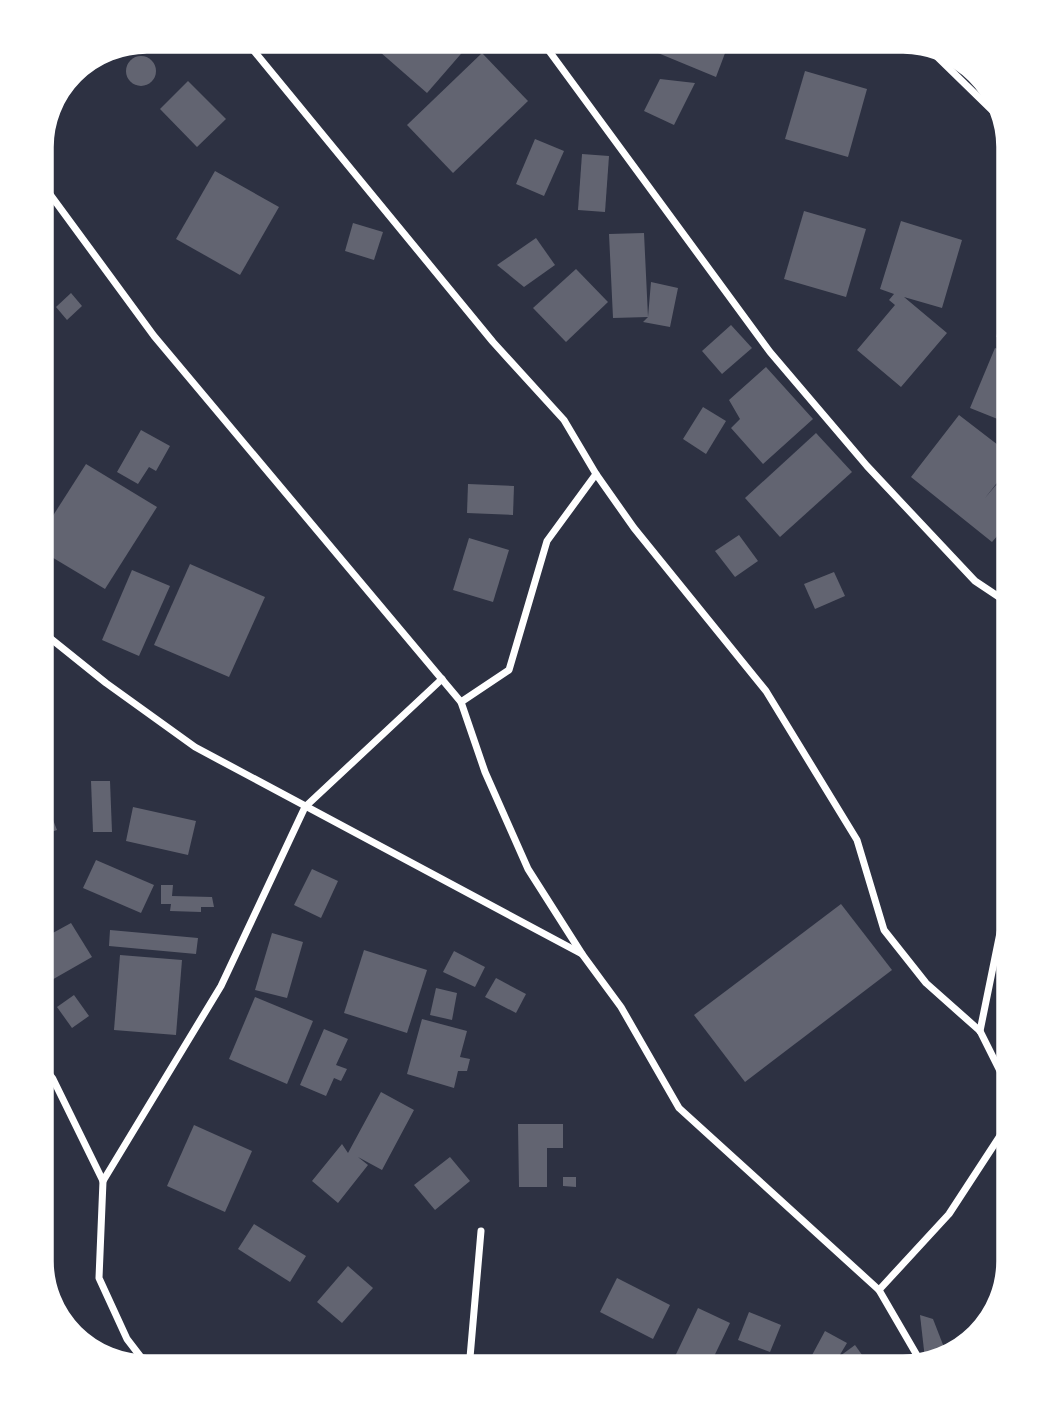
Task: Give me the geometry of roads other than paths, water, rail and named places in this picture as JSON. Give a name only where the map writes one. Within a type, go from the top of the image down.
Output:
[{"type":"street","points":[[255,52],[492,342],[564,420],[596,474],[634,528],[766,691],[857,840],[884,930],[926,983],[981,1031],[998,1066]]},
{"type":"street","points":[[550,53],[770,352],[867,466],[975,581],[998,596]]},
{"type":"street","points":[[941,61],[989,106]]},
{"type":"street","points":[[53,199],[154,336],[461,702],[485,772],[528,869],[582,954],[621,1007],[679,1108],[879,1290],[917,1356]]},
{"type":"street","points":[[461,702],[509,670],[547,541],[596,474]]},
{"type":"street","points":[[53,639],[106,683],[195,747],[582,954]]},
{"type":"street","points":[[103,1181],[221,986],[305,807],[442,679]]},
{"type":"street","points":[[981,1031],[998,945]]},
{"type":"street","points":[[52,1078],[103,1181],[99,1278],[127,1339],[140,1356]]},
{"type":"street","points":[[879,1290],[949,1214],[998,1139]]},
{"type":"street","points":[[470,1356],[481,1231]]}]
